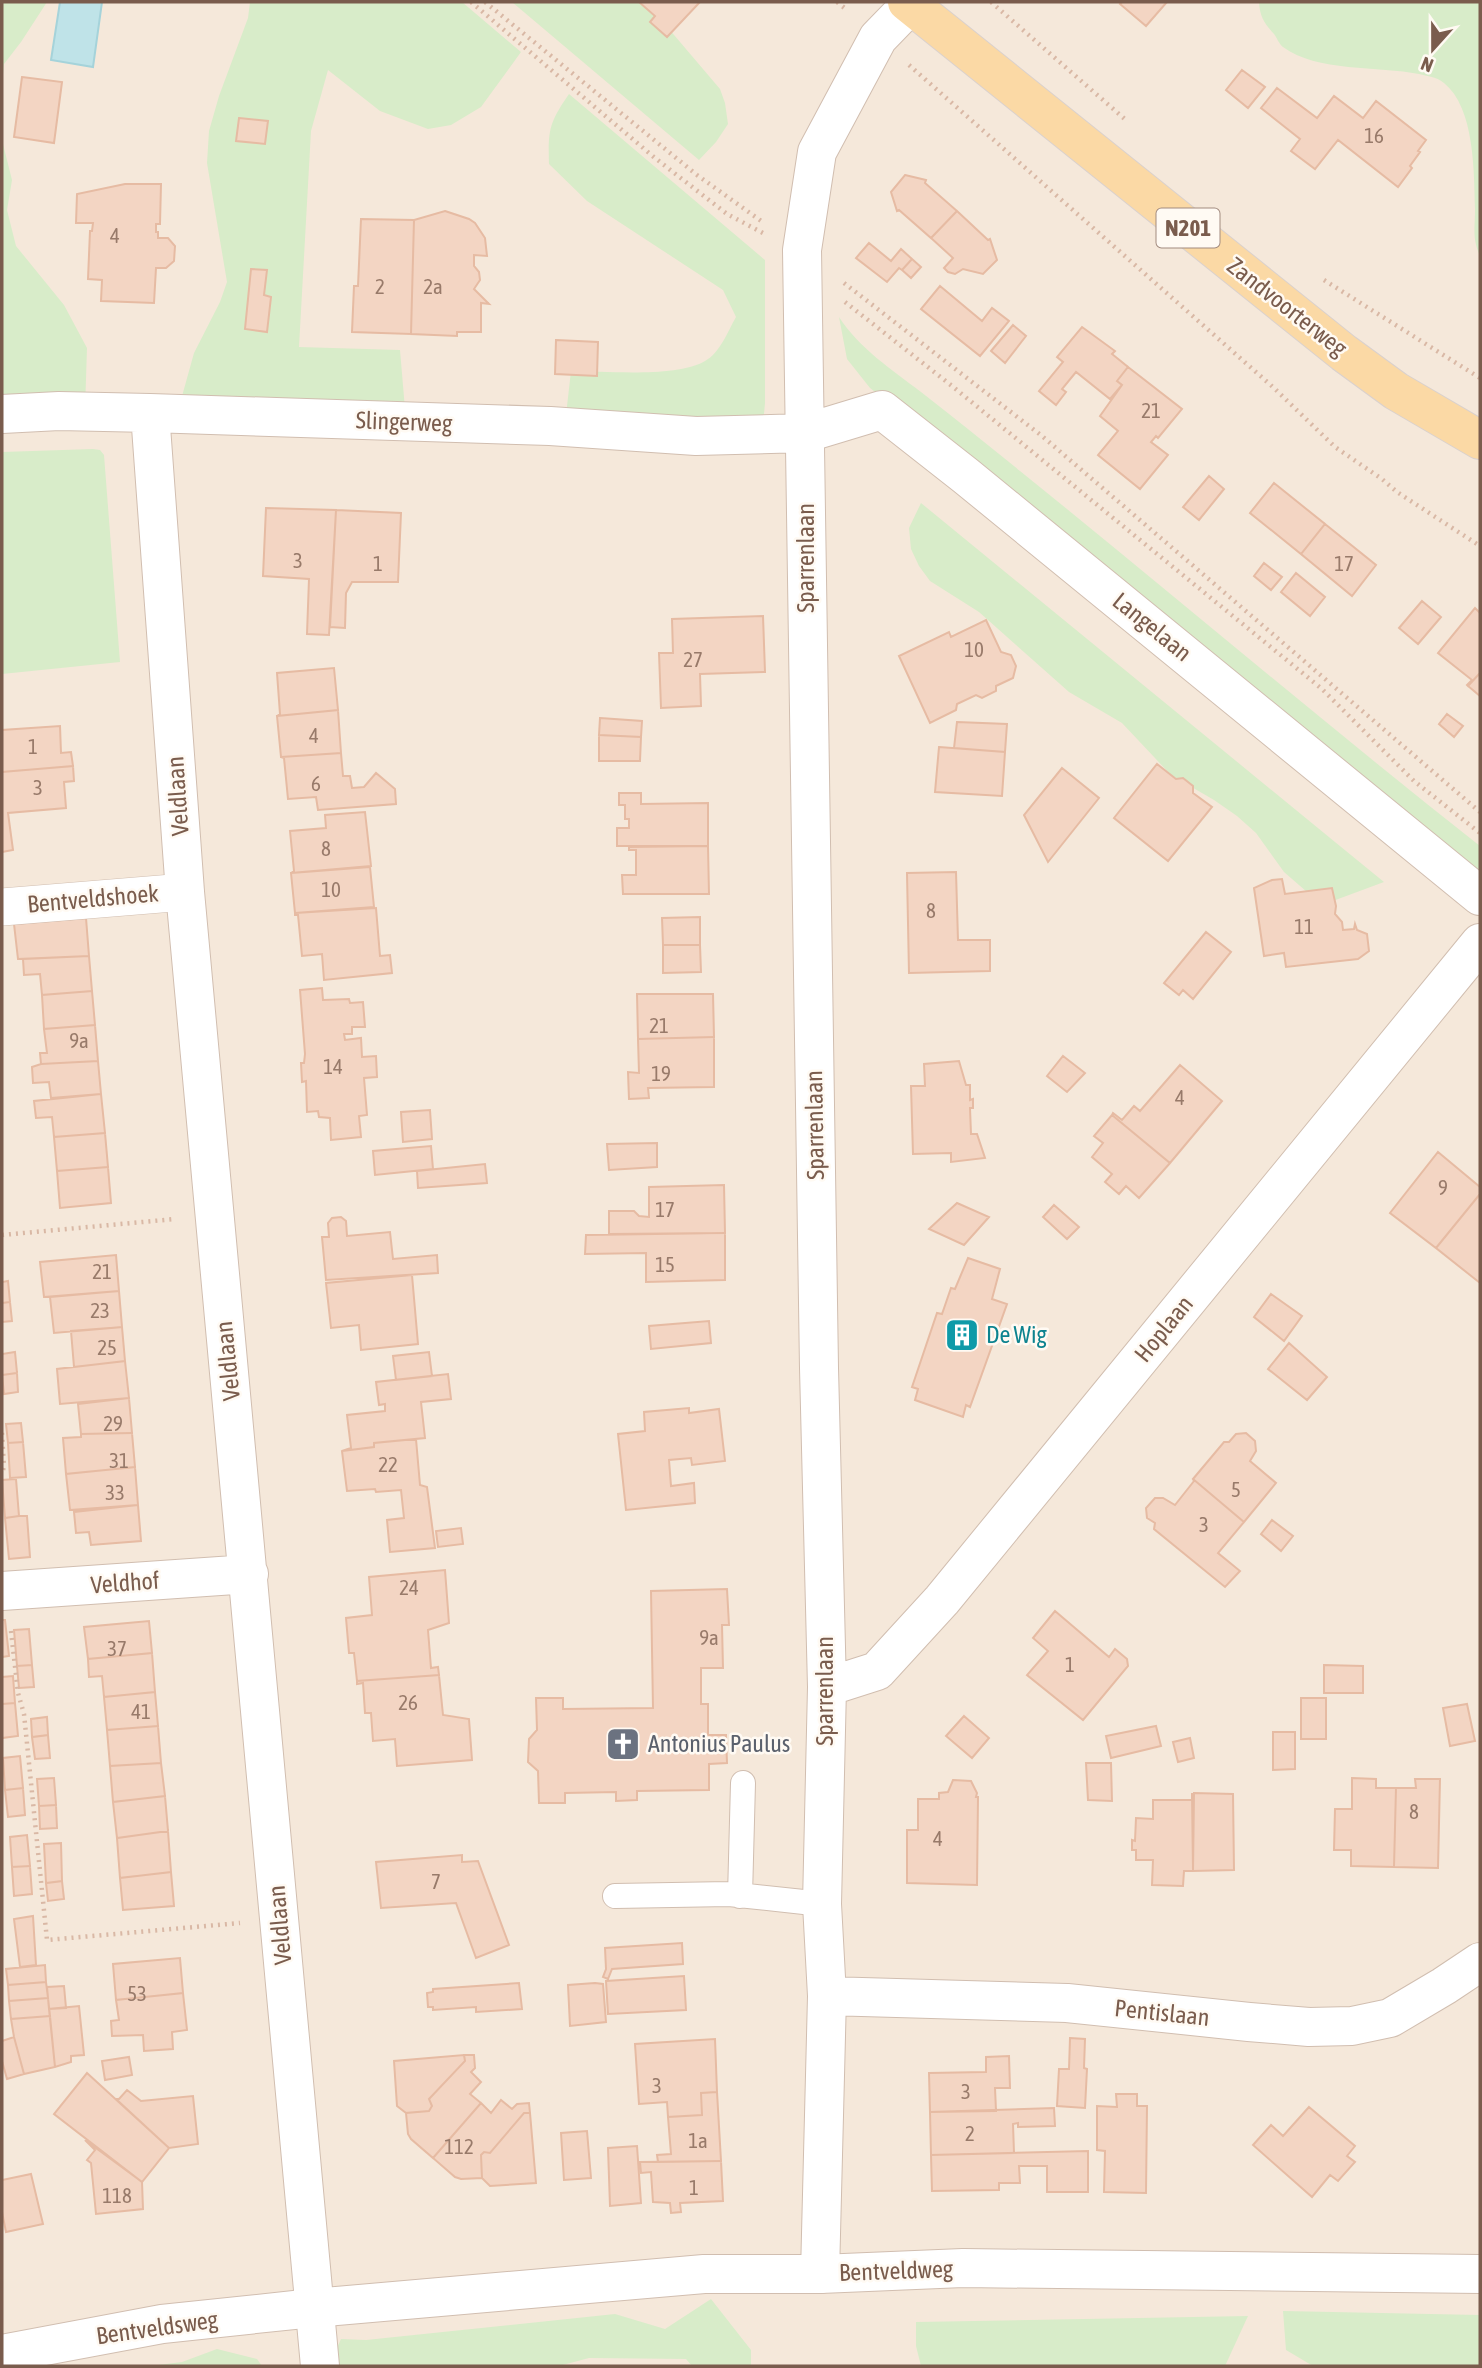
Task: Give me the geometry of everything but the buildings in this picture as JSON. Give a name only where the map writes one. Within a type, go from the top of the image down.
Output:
[{"type":"main road","name":"Zandvoorterweg","points":[[908,3],[1344,352],[1396,391],[1480,440]]},
{"type":"street","name":"Sparrenlaan","points":[[820,2274],[827,1996],[822,1905],[827,1687],[805,546],[806,433],[802,250],[817,152],[878,38],[908,3]]},
{"type":"street","name":"Langelaan","points":[[806,433],[881,410],[967,475],[1480,896]]},
{"type":"street","name":"Slingerweg","points":[[2,414],[59,411],[150,413],[550,426],[696,436],[806,433]]},
{"type":"street","name":"Veldlaan","points":[[150,413],[185,892],[320,2366]]},
{"type":"street","name":"Bentveldshoek","points":[[2,907],[185,892]]},
{"type":"street","name":"Hoplaan","points":[[827,1687],[877,1671],[942,1601],[1480,943]]},
{"type":"street","name":"Veldhof","points":[[4,1591],[249,1574]]},
{"type":"street","name":"Pentislaan","points":[[827,1996],[1067,2003],[1309,2027],[1352,2026],[1390,2018],[1480,1962]]},
{"type":"street","name":"Bentveldweg","points":[[313,2308],[704,2274],[820,2274],[977,2268],[1480,2274]]},
{"type":"street","name":"Bentveldsweg","points":[[2,2354],[162,2325],[313,2308]]},
{"type":"lane","points":[[740,1896],[743,1783]]},
{"type":"lane","points":[[615,1896],[740,1896],[822,1905]]},
{"type":"path","points":[[471,2],[655,158],[727,214],[802,250]]},
{"type":"path","points":[[485,2],[697,175],[802,250],[1042,436],[1480,812]]},
{"type":"path","points":[[837,2],[1274,388],[1335,447],[1397,492],[1480,546]]},
{"type":"path","points":[[991,2],[1137,130]]},
{"type":"path","points":[[1316,274],[1480,378]]},
{"type":"path","points":[[840,298],[953,386],[1322,689],[1414,781],[1480,832]]},
{"type":"path","points":[[2,1235],[214,1215]]},
{"type":"path","points":[[2,1433],[2,1473]]},
{"type":"path","points":[[4,1591],[13,1661],[24,1714],[47,1940],[279,1920]]},
{"type":"shaded area","points":[[2,2],[1480,2],[1480,2366],[2,2366]]},
{"type":"green space","points":[[2,2],[47,2],[4,64],[2,84]]},
{"type":"green space","points":[[250,2],[462,2],[521,52],[481,107],[451,125],[428,129],[380,111],[328,70],[311,131],[299,347],[400,350],[405,409],[179,407],[194,353],[227,282],[207,163],[209,131],[248,18]]},
{"type":"green space","points":[[512,2],[646,2],[720,89],[728,124],[699,160]]},
{"type":"green space","points":[[1259,2],[1480,2],[1480,256],[1475,238],[1471,142],[1462,108],[1454,94],[1444,83],[1429,76],[1348,67],[1313,61],[1297,55],[1282,46],[1262,16]]},
{"type":"green space","points":[[569,94],[765,260],[765,403],[764,414],[757,423],[566,415],[571,371],[659,372],[692,366],[715,353],[736,317],[723,290],[587,201],[549,164],[551,127]]},
{"type":"green space","points":[[2,140],[12,180],[7,210],[16,246],[64,305],[87,348],[85,410],[2,417]]},
{"type":"green space","points":[[839,317],[856,339],[877,358],[1008,461],[1480,846],[1480,884],[1005,493],[870,388],[847,359]]},
{"type":"green space","points":[[100,450],[104,455],[120,662],[2,674],[2,452]]},
{"type":"green space","points":[[921,503],[1384,882],[1322,905],[1284,872],[1256,833],[1237,816],[1171,775],[1122,723],[1069,692],[979,612],[930,581],[911,549],[909,528]]},
{"type":"green space","points":[[711,2299],[751,2350],[751,2366],[692,2366],[686,2359],[589,2358],[559,2366],[337,2366],[336,2350],[341,2339],[366,2340],[615,2314],[665,2329]]},
{"type":"green space","points":[[1283,2311],[1480,2315],[1480,2366],[1313,2366],[1286,2350]]},
{"type":"green space","points":[[1248,2316],[1225,2366],[921,2366],[916,2346],[916,2322]]},
{"type":"green space","points":[[217,2349],[257,2359],[262,2366],[150,2366],[182,2362]]},
{"type":"water","points":[[60,2],[102,2],[93,67],[51,60]]},
{"type":"place","name":"De Wig","points":[[962,1335]]},
{"type":"place","name":"Antonius Paulus","points":[[623,1744]]}]
